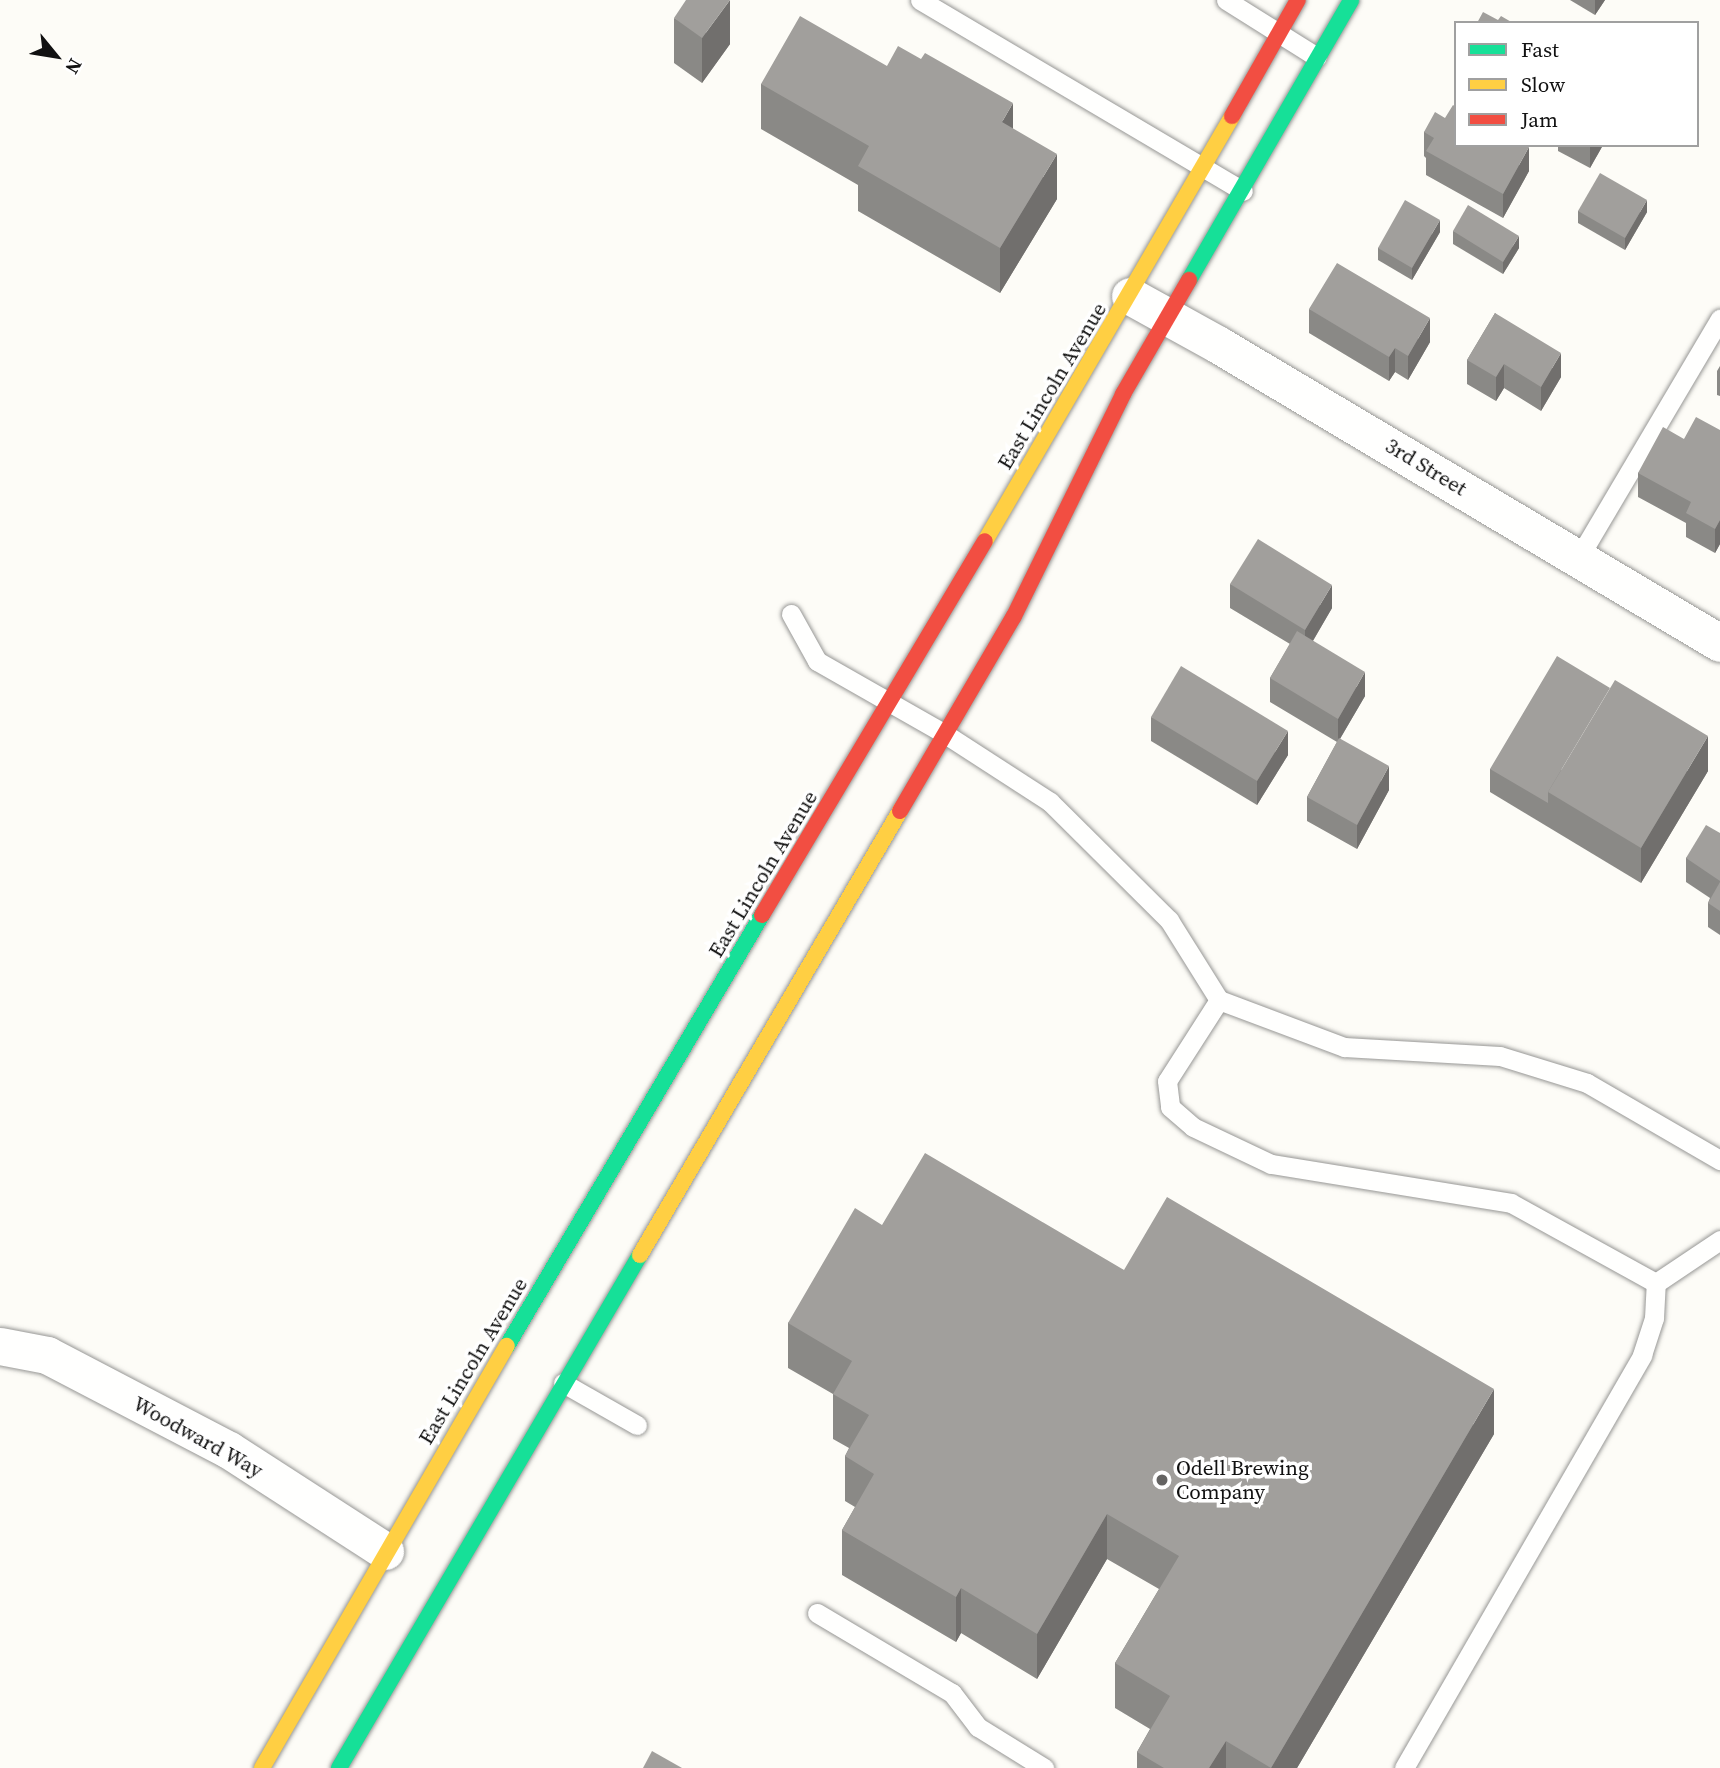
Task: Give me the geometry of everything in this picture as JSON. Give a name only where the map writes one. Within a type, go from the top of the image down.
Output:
[{"type":"street","name":"East Lincoln Avenue","points":[[262,1768],[385,1551],[1130,296],[1298,0]]},
{"type":"street","points":[[339,1768],[1014,615],[1123,394],[1243,191],[1350,0]]},
{"type":"street","name":"3rd Street","points":[[1130,296],[1229,351],[1720,643]]},
{"type":"street","name":"Woodward Way","points":[[0,1346],[47,1355],[217,1444],[385,1551]]},
{"type":"lane","points":[[920,0],[1243,191]]},
{"type":"lane","points":[[1226,0],[1317,57]]},
{"type":"lane","points":[[1579,557],[1720,319]]},
{"type":"lane","points":[[791,614],[817,661],[945,734],[1050,802],[1169,920],[1219,1000],[1344,1047],[1500,1056],[1575,1079],[1587,1083],[1720,1160]]},
{"type":"lane","points":[[1219,1000],[1167,1082],[1170,1107],[1193,1127],[1271,1164],[1511,1203],[1656,1283]]},
{"type":"lane","points":[[1656,1283],[1720,1240]]},
{"type":"lane","points":[[1404,1768],[1642,1355],[1654,1318],[1656,1283]]},
{"type":"lane","points":[[564,1383],[637,1425]]},
{"type":"lane","points":[[817,1612],[952,1693],[978,1727],[1044,1768]]},
{"type":"building","points":[[686,0],[730,0],[702,38],[674,18]]},
{"type":"building","points":[[1483,12],[1498,20],[1501,16],[1510,21],[1478,21]]},
{"type":"building","points":[[800,16],[887,66],[898,46],[921,59],[925,53],[1013,103],[1002,122],[1057,154],[1000,248],[858,166],[869,146],[761,84]]},
{"type":"building","points":[[1454,106],[1454,147],[1529,147],[1503,194],[1426,151],[1434,138],[1424,132],[1435,112],[1445,118]]},
{"type":"building","points":[[1600,173],[1647,200],[1625,238],[1578,211]]},
{"type":"building","points":[[1405,200],[1440,220],[1412,268],[1378,248]]},
{"type":"building","points":[[1468,205],[1519,236],[1503,262],[1453,231]]},
{"type":"building","points":[[1337,263],[1430,318],[1408,356],[1395,348],[1389,357],[1309,309]]},
{"type":"building","points":[[1495,313],[1561,353],[1541,387],[1504,364],[1496,377],[1467,360]]},
{"type":"building","points":[[1696,417],[1720,430],[1720,520],[1715,529],[1686,513],[1691,502],[1638,473],[1663,427],[1684,439]]},
{"type":"building","points":[[1258,539],[1332,585],[1305,630],[1230,584]]},
{"type":"building","points":[[1297,631],[1365,672],[1338,719],[1270,678]]},
{"type":"building","points":[[1557,656],[1610,688],[1548,792],[1548,803],[1490,769]]},
{"type":"building","points":[[1181,666],[1288,731],[1257,781],[1151,717]]},
{"type":"building","points":[[1615,680],[1708,736],[1641,848],[1548,792]]},
{"type":"building","points":[[1339,738],[1389,766],[1357,825],[1307,797]]},
{"type":"building","points":[[1706,825],[1720,833],[1720,881],[1686,858]]},
{"type":"building","points":[[1720,882],[1720,911],[1708,903]]},
{"type":"building","name":"Odell Brewing Company","points":[[925,1153],[1124,1270],[1167,1197],[1494,1389],[1271,1768],[1226,1741],[1209,1768],[1164,1768],[1137,1752],[1170,1696],[1115,1663],[1179,1556],[1107,1514],[1037,1634],[961,1588],[956,1597],[842,1530],[874,1474],[845,1456],[869,1415],[833,1394],[852,1361],[788,1323],[855,1208],[882,1225]]},
{"type":"building","points":[[652,1751],[682,1768],[643,1768]]},
{"type":"traffic: fast","points":[[1189,280],[1351,0]]},
{"type":"traffic: fast","points":[[507,1346],[762,915]]},
{"type":"traffic: fast","points":[[339,1768],[640,1255]]},
{"type":"traffic: slow","points":[[985,541],[1232,116]]},
{"type":"traffic: slow","points":[[640,1255],[900,811]]},
{"type":"traffic: slow","points":[[262,1768],[507,1346]]},
{"type":"traffic: jam","points":[[1232,116],[1298,0]]},
{"type":"traffic: jam","points":[[900,811],[1014,616],[1123,394],[1189,280]]},
{"type":"traffic: jam","points":[[762,915],[985,541]]},
{"type":"place","name":"Odell Brewing Company","points":[[1162,1480]]}]
